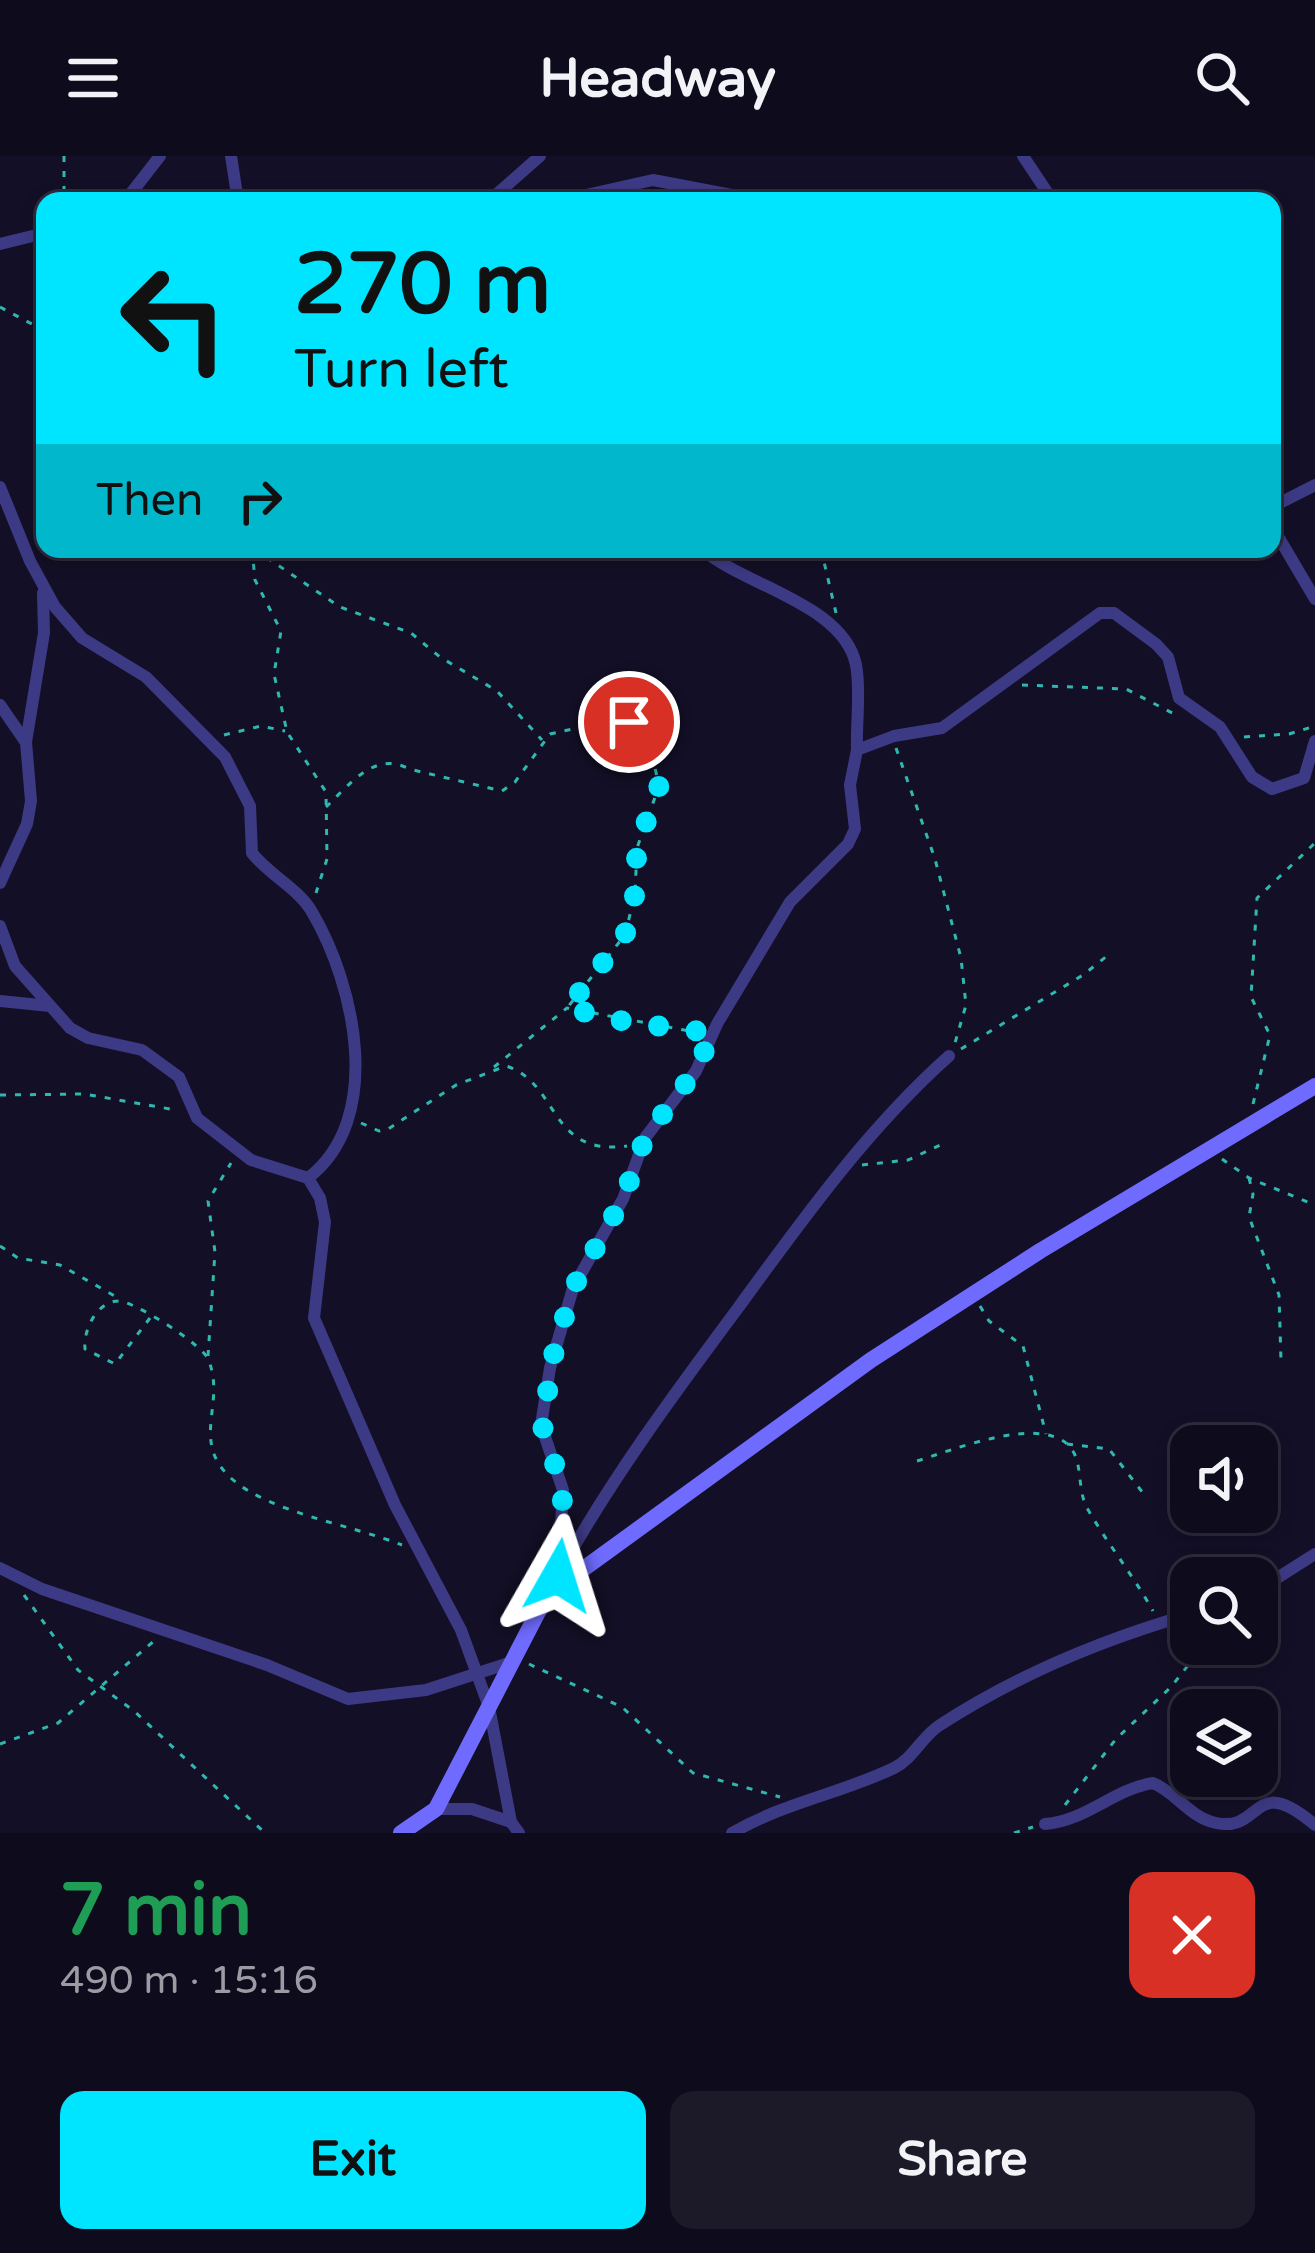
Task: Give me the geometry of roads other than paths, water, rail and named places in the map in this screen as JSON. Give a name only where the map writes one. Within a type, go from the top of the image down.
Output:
[{"type":"street","points":[[132,192],[160,156]]},
{"type":"street","points":[[231,156],[237,192]]},
{"type":"street","points":[[499,192],[540,156]]},
{"type":"street","points":[[1023,156],[1047,192]]},
{"type":"street","points":[[606,192],[669,181],[721,192]]},
{"type":"street","points":[[0,244],[36,235]]},
{"type":"street","points":[[1281,502],[1315,484]]},
{"type":"street","points":[[0,487],[44,586],[82,638],[135,668],[225,757],[250,806],[252,854],[312,912],[330,955],[353,1040],[352,1118],[330,1159],[308,1178]]},
{"type":"street","points":[[1281,541],[1315,599]]},
{"type":"street","points":[[558,1576],[563,1490],[542,1425],[550,1368],[573,1288],[623,1199],[645,1138],[695,1071],[790,902],[848,844],[855,829],[850,785],[857,750],[857,668],[847,643],[814,612],[718,558]]},
{"type":"street","points":[[0,883],[32,802],[26,742],[44,633],[44,586]]},
{"type":"street","points":[[857,750],[894,736],[943,728],[1096,615],[1114,613],[1168,657],[1180,698],[1220,728],[1252,777],[1272,789],[1304,778],[1315,741]]},
{"type":"street","points":[[0,705],[26,742]]},
{"type":"street","points":[[0,926],[4,947],[70,1028],[88,1038],[142,1050],[186,1088],[191,1112],[250,1160],[308,1178],[320,1198],[325,1222],[314,1318],[420,1552],[461,1630],[489,1707],[515,1827]]},
{"type":"street","points":[[0,972],[26,978]]},
{"type":"street","points":[[0,1001],[51,1006]]},
{"type":"street","points":[[401,1833],[436,1810],[558,1576],[652,1424],[848,1166],[909,1093],[949,1056]]},
{"type":"street","points":[[551,1597],[609,1548],[853,1374],[974,1294],[1315,1086]]},
{"type":"street","points":[[1278,1578],[1315,1554]]},
{"type":"street","points":[[2,1569],[42,1589],[267,1665],[348,1699],[396,1696],[477,1676],[511,1660]]},
{"type":"street","points":[[732,1833],[793,1802],[891,1770],[940,1725],[1086,1649],[1131,1629],[1170,1620]]},
{"type":"street","points":[[1045,1824],[1068,1822],[1135,1786],[1153,1784],[1211,1822],[1225,1825],[1273,1800],[1288,1803],[1315,1825]]},
{"type":"street","points":[[436,1810],[472,1809],[515,1827]]}]
